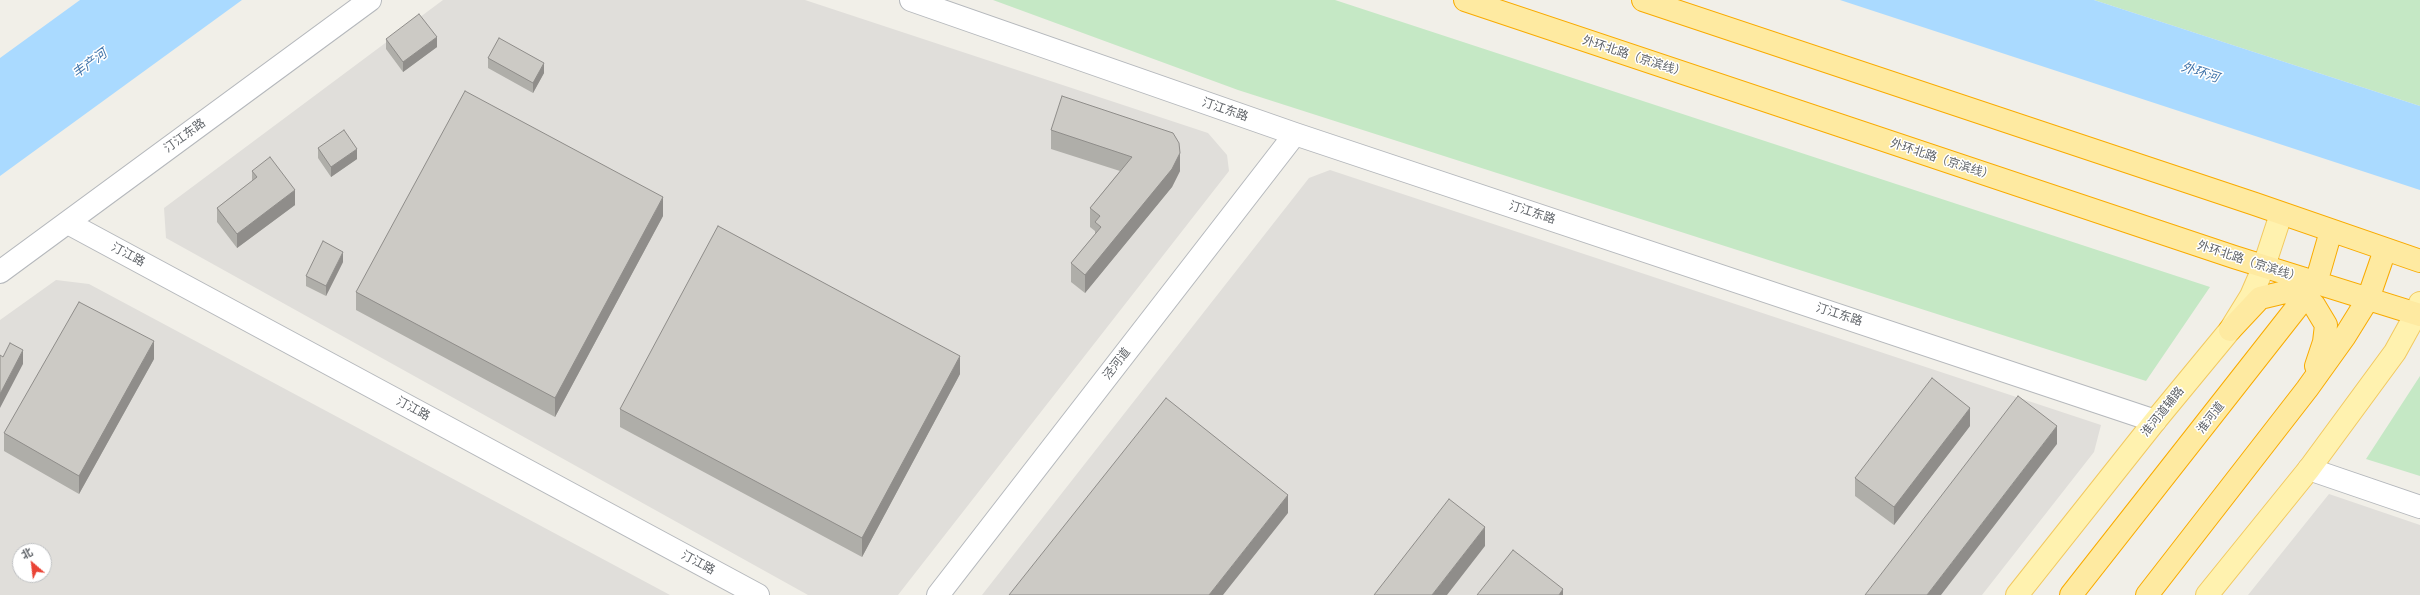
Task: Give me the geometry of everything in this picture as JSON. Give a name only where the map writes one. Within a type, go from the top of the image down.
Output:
[{"type":"highway","name":"外环北路（京滨线）","points":[[1465,0],[2234,258],[2264,266],[2310,290],[2368,299],[2419,311]]},
{"type":"highway","points":[[1643,0],[2420,261]]},
{"type":"highway","name":"淮河道","points":[[2071,595],[2310,290],[2331,231]]},
{"type":"highway","points":[[2147,595],[2307,389],[2368,299],[2385,250]]},
{"type":"highway","points":[[2230,330],[2260,298],[2285,292],[2310,290],[2326,329],[2320,357],[2307,389]]},
{"type":"main road","name":"淮河道辅路","points":[[2018,595],[2155,421],[2230,330],[2251,296],[2264,266],[2281,214]]},
{"type":"main road","points":[[2207,595],[2309,469],[2395,352],[2419,311]]},
{"type":"street","name":"汀江东路","points":[[0,272],[370,0]]},
{"type":"street","name":"汀江东路","points":[[911,0],[1295,134],[2155,421]]},
{"type":"street","name":"泾河道","points":[[938,595],[1295,134]]},
{"type":"street","name":"汀江路","points":[[68,223],[758,595]]},
{"type":"street","points":[[2309,469],[2420,507]]},
{"type":"shaded area","points":[[443,0],[805,0],[1208,133],[1227,155],[1229,171],[898,595],[808,595],[166,238],[164,208]]},
{"type":"shaded area","points":[[1330,170],[2101,425],[2094,452],[1982,595],[982,595],[1309,178]]},
{"type":"shaded area","points":[[56,280],[89,284],[670,595],[0,595],[0,320]]},
{"type":"shaded area","points":[[2329,494],[2420,525],[2420,595],[2248,595]]},
{"type":"green space","points":[[993,0],[1335,0],[2210,287],[2146,381],[1238,90]]},
{"type":"green space","points":[[2094,0],[2420,0],[2420,106]]},
{"type":"green space","points":[[2420,376],[2420,476],[2366,459]]},
{"type":"water","name":"丰产河","points":[[80,0],[242,0],[0,176],[0,58]]},
{"type":"water","name":"外环河","points":[[1840,0],[2094,0],[2420,106],[2420,190]]},
{"type":"building","points":[[419,14],[437,37],[403,62],[386,39]]},
{"type":"building","points":[[499,38],[544,63],[533,83],[488,58]]},
{"type":"building","points":[[465,91],[663,197],[555,398],[356,292]]},
{"type":"building","points":[[1062,96],[1173,133],[1179,143],[1180,153],[1172,169],[1085,275],[1071,263],[1101,227],[1095,222],[1100,216],[1090,208],[1132,157],[1051,130]]},
{"type":"building","points":[[344,130],[357,149],[331,167],[318,148]]},
{"type":"building","points":[[270,157],[295,190],[237,234],[217,208],[257,177],[252,171]]},
{"type":"building","points":[[718,226],[960,356],[862,538],[620,409]]},
{"type":"building","points":[[323,241],[343,252],[326,286],[306,276]]},
{"type":"building","points":[[79,302],[154,341],[79,476],[4,433]]},
{"type":"building","points":[[10,343],[23,350],[0,394],[0,355],[3,357]]},
{"type":"building","points":[[1932,378],[1970,408],[1894,507],[1855,478]]},
{"type":"building","points":[[2018,396],[2057,426],[1927,595],[1865,595]]},
{"type":"building","points":[[1166,398],[1288,495],[1209,595],[1009,595]]},
{"type":"building","points":[[1449,499],[1485,527],[1432,595],[1374,595]]},
{"type":"building","points":[[1513,550],[1563,589],[1559,595],[1477,595]]}]
